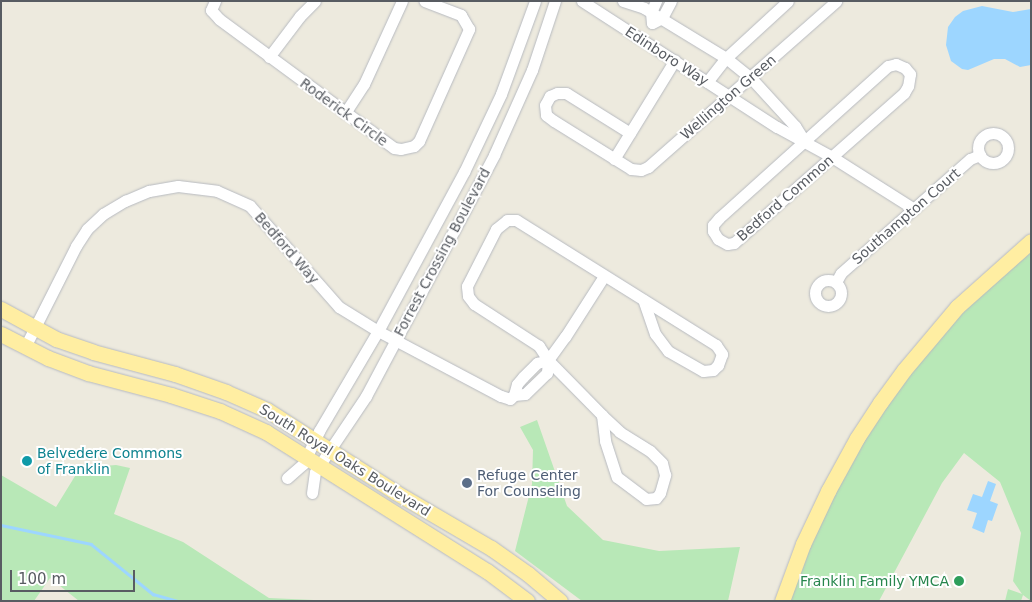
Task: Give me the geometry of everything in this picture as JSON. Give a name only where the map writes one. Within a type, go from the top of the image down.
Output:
[{"type":"main road","points":[[782,601],[803,544],[828,491],[857,438],[880,403],[904,370],[957,307],[1031,241]]},
{"type":"main road","name":"South Royal Oaks Boulevard","points":[[1,309],[34,328],[93,352],[175,374],[226,392],[267,410],[491,548],[528,574],[560,601]]},
{"type":"main road","name":"South Royal Oaks Boulevard","points":[[1,334],[48,358],[88,373],[171,395],[220,411],[266,432],[486,571],[527,601]]},
{"type":"street","name":"Roderick Circle","points":[[215,1],[211,10],[219,20],[394,148],[407,148],[420,141],[469,29],[462,15],[425,1]]},
{"type":"street","points":[[268,57],[300,16],[315,1]]},
{"type":"street","points":[[344,112],[364,84],[402,1]]},
{"type":"street","name":"Forrest Crossing Boulevard","points":[[312,493],[315,472],[313,462],[315,440],[378,331],[486,128],[535,1]]},
{"type":"street","name":"Forrest Crossing Boulevard","points":[[287,478],[303,464],[313,462],[331,450],[366,396],[510,122],[532,70],[555,1]]},
{"type":"street","name":"Edinboro Way","points":[[582,1],[728,96],[832,157],[914,209]]},
{"type":"street","name":"Edinboro Way","points":[[623,1],[655,14],[726,58],[751,78],[795,126],[804,140]]},
{"type":"street","points":[[642,39],[655,14],[671,1]]},
{"type":"street","name":"Wellington Green","points":[[707,82],[726,58],[788,1]]},
{"type":"street","name":"Wellington Green","points":[[630,132],[566,94],[557,93],[550,96],[545,104],[546,114],[614,159],[631,169],[641,170],[648,167],[751,78],[836,1]]},
{"type":"street","points":[[614,159],[675,60]]},
{"type":"street","name":"Bedford Common","points":[[896,64],[905,68],[910,74],[904,93],[734,243],[727,244],[718,239],[713,231],[713,225],[719,218],[804,140],[888,66],[896,64]]},
{"type":"street","name":"Southampton Court","points":[[836,282],[842,273],[970,159],[980,155]]},
{"type":"street","name":"Bedford Way","points":[[25,347],[87,229],[103,214],[125,201],[149,191],[178,186],[217,191],[250,206],[340,307],[378,331],[510,399],[514,395],[525,394],[547,373],[548,360],[604,276]]},
{"type":"street","points":[[602,415],[604,441],[617,477],[646,499],[656,498],[660,493],[665,475],[662,463],[650,451],[620,432],[602,415],[548,360],[539,346],[474,304],[468,296],[467,286],[496,229],[507,220],[516,220],[716,345],[722,354],[718,365],[713,370],[703,371],[668,351],[655,334],[643,300]]},
{"type":"green space","points":[[1031,241],[1031,601],[1023,595],[1021,601],[1005,601],[1008,589],[1022,594],[1013,581],[1021,533],[1000,482],[964,453],[942,483],[879,601],[782,601],[803,544],[904,370]]},
{"type":"green space","points":[[537,420],[567,506],[603,540],[659,551],[740,547],[728,601],[582,601],[515,551],[532,484],[533,450],[520,427]]},
{"type":"green space","points":[[116,465],[130,468],[114,514],[183,542],[269,598],[336,601],[79,601],[50,578],[34,601],[1,601],[1,475],[56,507],[80,468]]},
{"type":"water","points":[[982,6],[1013,12],[1031,9],[1031,65],[1020,67],[1005,59],[994,59],[968,70],[962,69],[951,61],[946,45],[948,27],[955,17],[963,11]]},
{"type":"water","points":[[988,481],[996,484],[990,501],[998,504],[992,521],[988,520],[984,533],[972,528],[977,513],[967,510],[973,494],[982,497]]},
{"type":"waterway","points":[[1,525],[91,544],[153,594],[178,601]]},
{"type":"place","name":"Belvedere Commons of Franklin","points":[[27,461]]},
{"type":"place","name":"Refuge Center For Counseling","points":[[467,483]]},
{"type":"place","name":"Franklin Family YMCA","points":[[959,581]]}]
